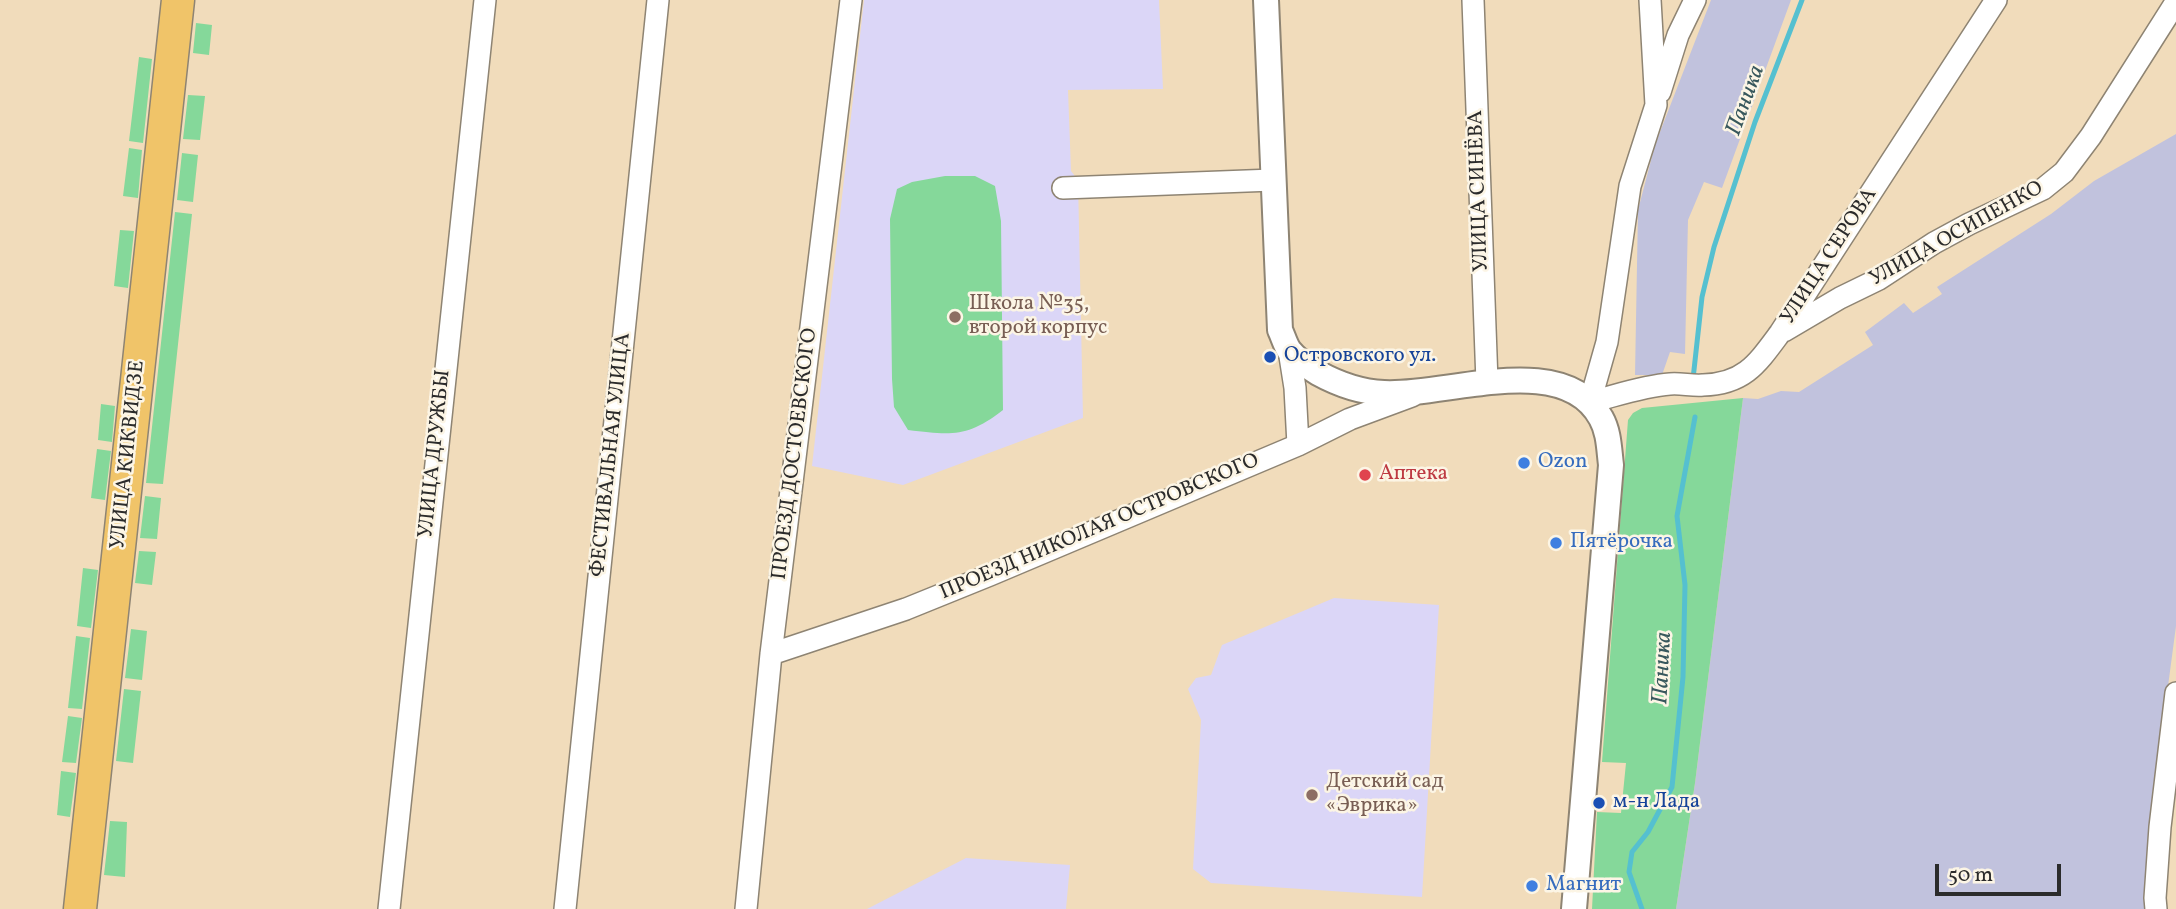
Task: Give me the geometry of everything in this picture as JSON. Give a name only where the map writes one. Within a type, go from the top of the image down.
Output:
[{"type":"main road","name":"УЛИЦА КИКВИДЗЕ","points":[[80,909],[178,0]]},
{"type":"street","name":"УЛИЦА ДРУЖБЫ","points":[[388,909],[485,0]]},
{"type":"street","name":"ФЕСТИВАЛЬНАЯ УЛИЦА","points":[[565,909],[658,0]]},
{"type":"street","name":"ПРОЕЗД ДОСТОЕВСКОГО","points":[[746,909],[771,654],[851,0]]},
{"type":"street","points":[[1266,0],[1280,330],[1289,350],[1295,388],[1298,445]]},
{"type":"street","name":"УЛИЦА СИНЁВА","points":[[1473,0],[1486,382]]},
{"type":"street","points":[[1650,0],[1656,105]]},
{"type":"street","points":[[1590,402],[1607,342],[1630,186],[1678,35],[1695,0]]},
{"type":"street","name":"УЛИЦА СЕРОВА","points":[[1590,402],[1670,383],[1701,386],[1722,384],[1741,377],[1753,368],[1780,333],[1996,0]]},
{"type":"street","name":"УЛИЦА ОСИПЕНКО","points":[[1780,333],[1879,279],[1957,230],[2043,190],[2064,172],[2091,136],[2176,2]]},
{"type":"street","points":[[1063,188],[1273,180]]},
{"type":"street","points":[[1289,350],[1310,368],[1331,380],[1355,388],[1384,393],[1423,391],[1486,382],[1538,380],[1571,390],[1590,402],[1601,417],[1607,431],[1611,464],[1574,909]]},
{"type":"street","name":"ПРОЕЗД НИКОЛАЯ ОСТРОВСКОГО","points":[[771,654],[906,609],[1298,445],[1350,419],[1423,391]]},
{"type":"street","points":[[2156,909],[2160,827],[2176,693]]},
{"type":"shaded area","name":"Школа №35, второй корпус","points":[[864,0],[1159,0],[1163,89],[1068,90],[1071,171],[1078,180],[1083,418],[903,485],[812,466]]},
{"type":"shaded area","points":[[1711,0],[1791,0],[1722,188],[1704,182],[1688,220],[1685,354],[1670,352],[1662,375],[1635,375],[1638,210],[1655,145]]},
{"type":"shaded area","points":[[2176,134],[2176,626],[2157,769],[2147,909],[1676,909],[1695,783],[1743,398],[1758,399],[1781,391],[1799,392],[1873,345],[1865,332],[1904,303],[1913,313],[1942,294],[1937,287],[2051,214],[2094,181]]},
{"type":"shaded area","name":"Детский сад «Эврика»","points":[[1334,598],[1439,605],[1422,897],[1211,883],[1193,869],[1201,720],[1188,689],[1196,678],[1211,675],[1222,645]]},
{"type":"shaded area","points":[[966,858],[1070,865],[1066,909],[867,909]]},
{"type":"green space","points":[[196,23],[212,25],[209,55],[193,53]]},
{"type":"green space","points":[[139,57],[152,59],[143,143],[129,141]]},
{"type":"green space","points":[[188,95],[205,96],[200,140],[183,139]]},
{"type":"green space","points":[[129,148],[142,150],[138,198],[123,196]]},
{"type":"green space","points":[[182,153],[198,155],[193,202],[177,200]]},
{"type":"green space","points":[[945,176],[975,176],[995,186],[1001,221],[1003,410],[968,430],[936,433],[908,430],[894,407],[890,219],[897,189],[912,182]]},
{"type":"green space","points":[[175,212],[192,214],[163,484],[146,483]]},
{"type":"green space","points":[[120,230],[134,231],[128,288],[114,286]]},
{"type":"green space","points":[[1743,398],[1695,783],[1676,909],[1592,909],[1597,812],[1621,813],[1626,763],[1602,762],[1628,420],[1642,408]]},
{"type":"green space","points":[[101,404],[115,406],[112,442],[98,440]]},
{"type":"green space","points":[[97,449],[111,451],[105,500],[91,498]]},
{"type":"green space","points":[[145,496],[161,498],[157,539],[140,538]]},
{"type":"green space","points":[[139,551],[156,552],[152,585],[135,583]]},
{"type":"green space","points":[[83,568],[98,570],[91,628],[77,626]]},
{"type":"green space","points":[[131,629],[147,631],[142,680],[125,678]]},
{"type":"green space","points":[[76,636],[90,638],[82,709],[68,708]]},
{"type":"green space","points":[[124,689],[141,691],[133,763],[116,761]]},
{"type":"green space","points":[[68,716],[82,718],[76,763],[62,762]]},
{"type":"green space","points":[[61,771],[76,773],[70,817],[57,815]]},
{"type":"green space","points":[[110,821],[127,822],[125,877],[104,875]]},
{"type":"waterway","name":"Паника","points":[[1693,379],[1702,297],[1714,247],[1755,122],[1802,0]]},
{"type":"waterway","name":"Паника","points":[[1642,909],[1629,872],[1632,852],[1648,832],[1672,787],[1683,677],[1685,585],[1677,516],[1695,417]]},
{"type":"place","name":"Школа №35, второй корпус","points":[[955,317]]},
{"type":"place","name":"Островского ул.","points":[[1270,357]]},
{"type":"place","name":"Ozon","points":[[1524,463]]},
{"type":"place","name":"Аптека","points":[[1365,475]]},
{"type":"place","name":"Пятёрочка","points":[[1556,543]]},
{"type":"place","name":"Детский сад «Эврика»","points":[[1312,795]]},
{"type":"place","name":"м-н Лада","points":[[1599,803]]},
{"type":"place","name":"Магнит","points":[[1532,886]]}]
